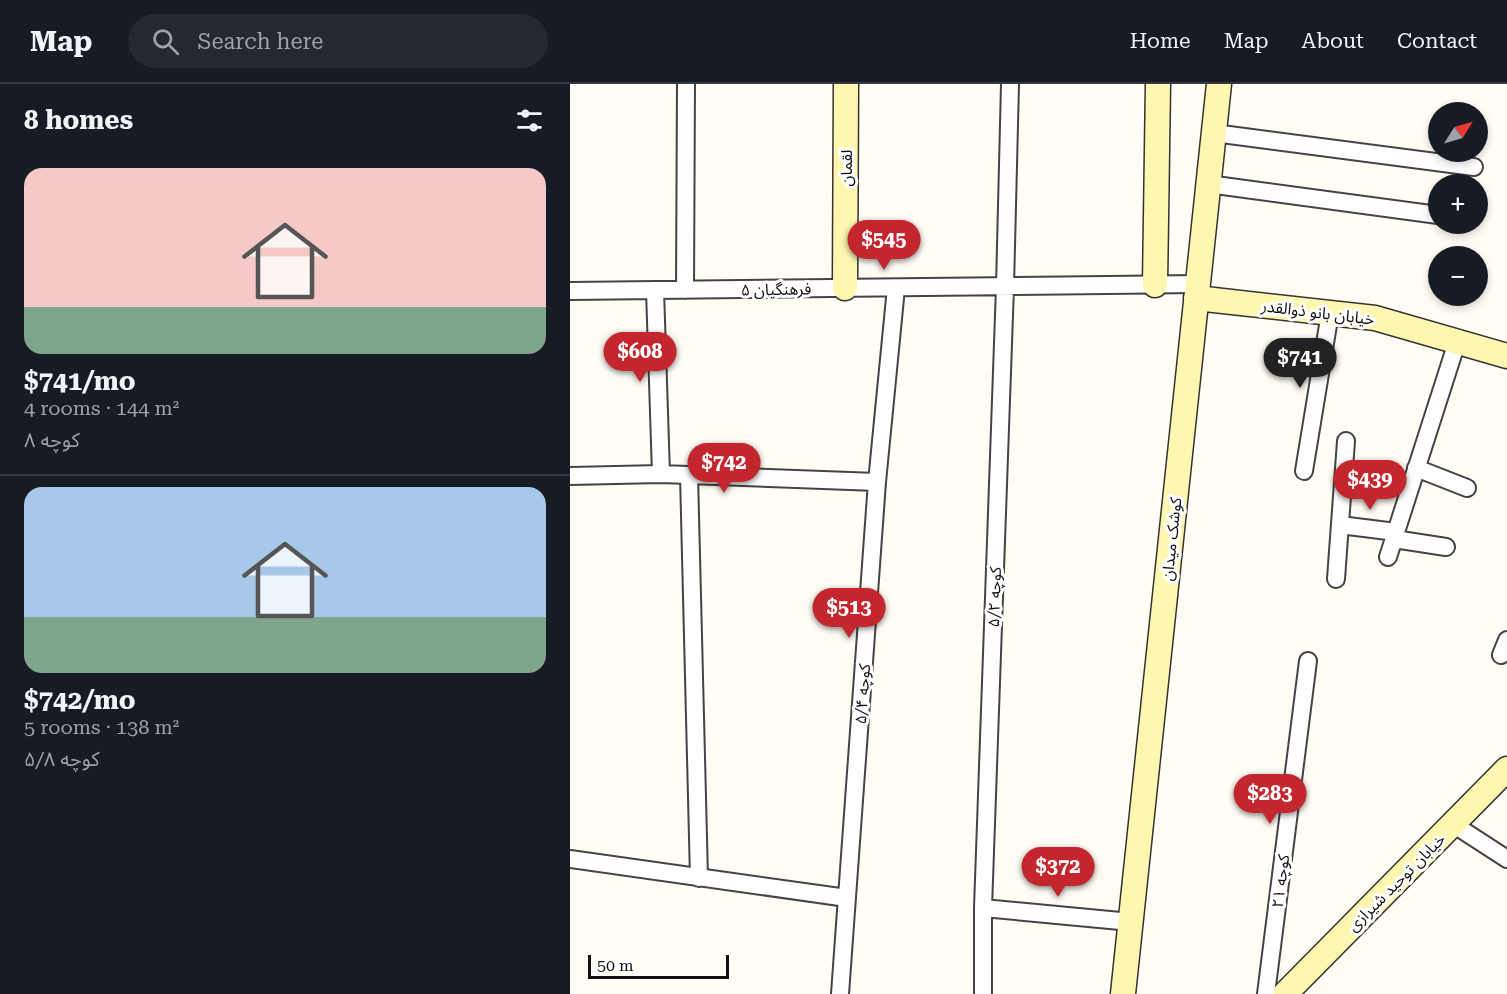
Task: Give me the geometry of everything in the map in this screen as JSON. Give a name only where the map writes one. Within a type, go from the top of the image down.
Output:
[{"type":"street","points":[[685,290],[686,84]]},
{"type":"street","name":"لقمان","points":[[845,288],[846,84]]},
{"type":"street","name":"کوچه ۵/۲","points":[[983,994],[982,908],[1005,286],[1010,84]]},
{"type":"street","points":[[1155,285],[1158,84]]},
{"type":"street","name":"کوشک میدان","points":[[1123,994],[1219,84]]},
{"type":"street","points":[[1214,134],[1474,167]]},
{"type":"street","points":[[1208,184],[1428,215]]},
{"type":"street","name":"فرهنگیان ۵","points":[[570,291],[1155,285],[1197,291]]},
{"type":"street","name":"کوچه ۵/۴","points":[[840,994],[877,482],[896,288]]},
{"type":"street","points":[[655,290],[661,474]]},
{"type":"street","name":"خیابان بانو ذوالقدر","points":[[1197,291],[1374,318],[1507,356]]},
{"type":"street","points":[[1304,471],[1330,313]]},
{"type":"street","points":[[1388,557],[1456,342]]},
{"type":"street","points":[[1336,579],[1346,441]]},
{"type":"street","points":[[1416,468],[1467,488]]},
{"type":"street","points":[[570,476],[661,474],[877,482]]},
{"type":"street","points":[[689,475],[699,878]]},
{"type":"street","points":[[1340,525],[1446,547]]},
{"type":"street","name":"کوچه ۲۱","points":[[1266,994],[1308,661]]},
{"type":"street","name":"خیابان توحید شیرازی","points":[[1285,994],[1507,769]]},
{"type":"street","points":[[1453,824],[1507,860]]},
{"type":"street","points":[[570,859],[847,898]]},
{"type":"street","points":[[982,908],[1131,922]]}]
